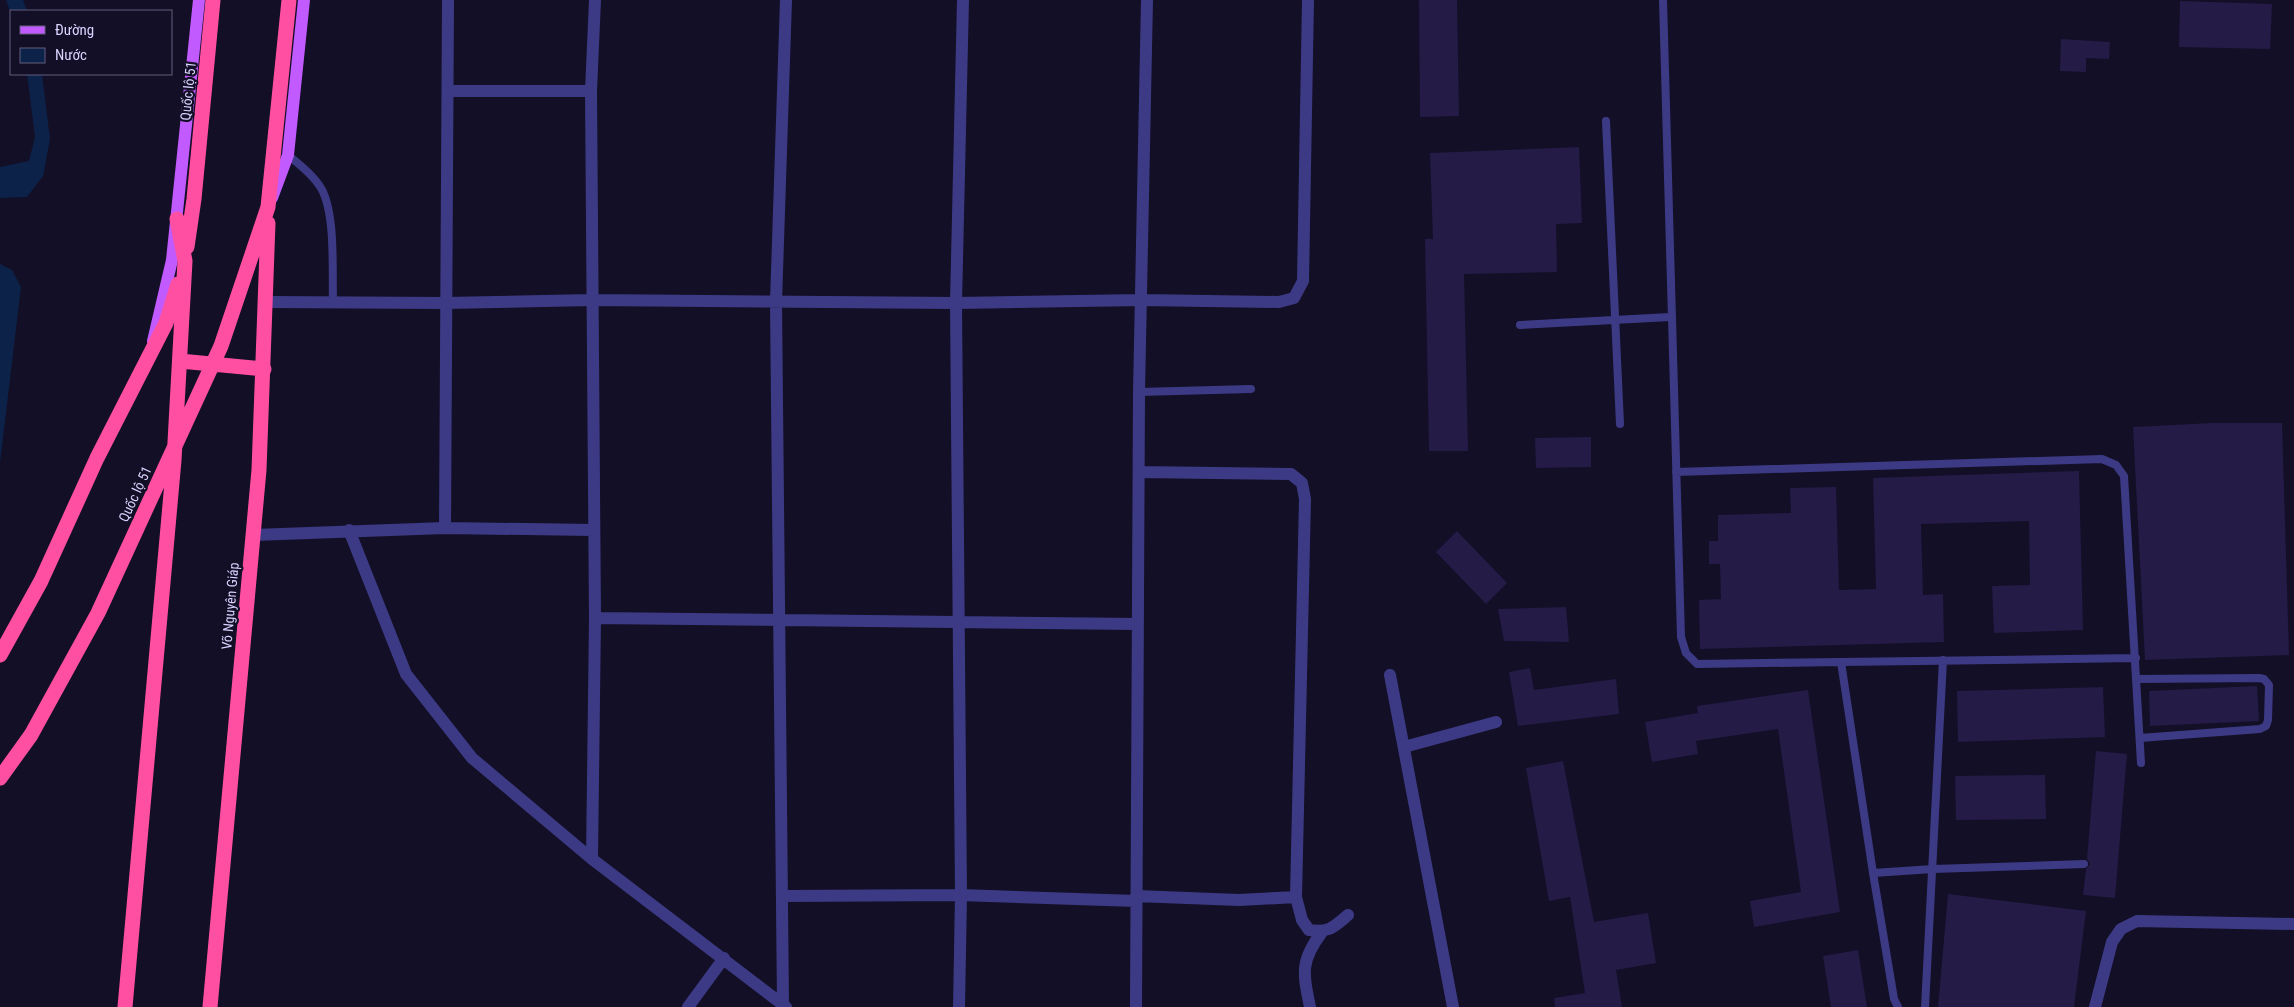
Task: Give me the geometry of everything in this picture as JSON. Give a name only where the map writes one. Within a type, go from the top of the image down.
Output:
[{"type":"highway","name":"Quốc lộ 51","points":[[0,655],[41,581],[97,458],[166,323],[185,261],[194,199],[214,0]]},
{"type":"highway","name":"Quốc lộ 51","points":[[0,778],[31,735],[98,613],[221,346],[268,207],[289,0]]},
{"type":"highway","name":"Võ Nguyên Giáp","points":[[210,1007],[253,535],[264,370],[268,207]]},
{"type":"highway","points":[[125,1007],[175,446],[185,261],[178,219]]},
{"type":"highway","points":[[180,361],[264,370]]},
{"type":"main road","name":"Quốc lộ 51","points":[[149,358],[172,260],[178,219],[199,0]]},
{"type":"main road","name":"Quốc lộ 51","points":[[268,207],[288,155],[304,0]]},
{"type":"street","points":[[445,528],[448,0]]},
{"type":"street","points":[[592,859],[595,618],[591,91],[594,0]]},
{"type":"street","points":[[785,1006],[778,621],[776,302],[786,0]]},
{"type":"street","points":[[959,1007],[961,895],[957,621],[956,303],[963,0]]},
{"type":"street","points":[[1136,1007],[1139,392],[1147,0]]},
{"type":"street","points":[[266,302],[445,303],[592,300],[956,303],[1141,300],[1279,302],[1294,298],[1302,281],[1308,0]]},
{"type":"street","points":[[448,92],[591,91]]},
{"type":"street","points":[[1139,472],[1291,474],[1302,483],[1305,499],[1296,897],[1302,920],[1309,930],[1322,932],[1332,929],[1348,915]]},
{"type":"street","points":[[253,535],[445,528],[593,530]]},
{"type":"street","points":[[349,530],[406,674],[472,758],[592,859],[785,1006]]},
{"type":"street","points":[[595,618],[1138,624]]},
{"type":"street","points":[[1390,675],[1453,1007]]},
{"type":"street","points":[[1404,747],[1496,722]]},
{"type":"street","points":[[783,896],[961,895],[1239,900],[1296,897]]},
{"type":"street","points":[[2094,1007],[2112,942],[2121,929],[2137,921],[2294,924]]},
{"type":"street","points":[[1310,1007],[1305,977],[1305,962],[1312,945],[1322,932]]},
{"type":"street","points":[[688,1007],[724,958]]},
{"type":"lane","points":[[1662,0],[1681,638],[1686,653],[1697,664],[2136,658]]},
{"type":"lane","points":[[1606,121],[1620,424]]},
{"type":"lane","points":[[288,155],[310,175],[321,189],[330,209],[333,302]]},
{"type":"lane","points":[[1520,325],[1670,317]]},
{"type":"lane","points":[[1139,392],[1251,389]]},
{"type":"lane","points":[[1676,472],[2102,459],[2116,465],[2124,476],[2141,763]]},
{"type":"lane","points":[[1925,1007],[1943,660]]},
{"type":"lane","points":[[1841,662],[1873,873],[1894,999],[1898,1007]]},
{"type":"lane","points":[[2137,679],[2259,678],[2264,679],[2268,685],[2268,720],[2266,726],[2260,729],[2140,738]]},
{"type":"lane","points":[[1873,873],[2084,864]]},
{"type":"water","points":[[6,0],[23,0],[27,10],[10,11]]},
{"type":"water","points":[[27,75],[42,75],[50,139],[43,176],[27,197],[0,198],[0,167],[29,161],[35,137]]},
{"type":"water","points":[[0,264],[12,270],[21,287],[0,463]]},
{"type":"building","points":[[1419,0],[1457,0],[1459,116],[1420,117]]},
{"type":"building","points":[[2180,1],[2272,4],[2270,49],[2179,47]]},
{"type":"building","points":[[2061,39],[2110,42],[2109,59],[2086,58],[2086,72],[2060,71]]},
{"type":"building","points":[[1579,147],[1582,223],[1556,224],[1557,272],[1464,274],[1468,451],[1429,451],[1425,239],[1433,239],[1430,153]]},
{"type":"building","points":[[2212,423],[2282,423],[2289,655],[2145,660],[2133,427]]},
{"type":"building","points":[[1591,437],[1591,467],[1536,468],[1535,438]]},
{"type":"building","points":[[2079,471],[2083,630],[1994,633],[1992,586],[2030,585],[2029,521],[1921,524],[1923,595],[1943,594],[1944,642],[1700,649],[1699,600],[1721,599],[1720,564],[1709,564],[1709,541],[1718,541],[1718,515],[1791,513],[1790,488],[1836,487],[1839,590],[1876,589],[1873,478]]},
{"type":"building","points":[[1457,531],[1507,583],[1486,604],[1436,552]]},
{"type":"building","points":[[1566,607],[1569,642],[1504,641],[1498,609]]},
{"type":"building","points":[[1530,668],[1534,690],[1616,679],[1619,714],[1518,726],[1509,672]]},
{"type":"building","points":[[2257,686],[2259,721],[2150,726],[2149,691]]},
{"type":"building","points":[[2103,687],[2105,737],[1958,742],[1957,691]]},
{"type":"building","points":[[1808,690],[1840,912],[1754,927],[1750,901],[1801,892],[1778,729],[1696,741],[1698,754],[1652,762],[1645,722],[1698,713],[1697,706]]},
{"type":"building","points":[[2096,751],[2127,754],[2115,898],[2083,895],[2086,869],[2090,864],[2087,859]]},
{"type":"building","points":[[1563,761],[1594,922],[1648,913],[1656,963],[1616,970],[1622,1007],[1555,1007],[1554,998],[1585,993],[1570,897],[1549,901],[1526,768]]},
{"type":"building","points":[[2045,775],[2046,819],[1956,820],[1955,776]]},
{"type":"building","points":[[1948,894],[2086,911],[2074,1007],[1938,1007]]},
{"type":"building","points":[[1858,950],[1867,1007],[1831,1007],[1823,956]]}]
